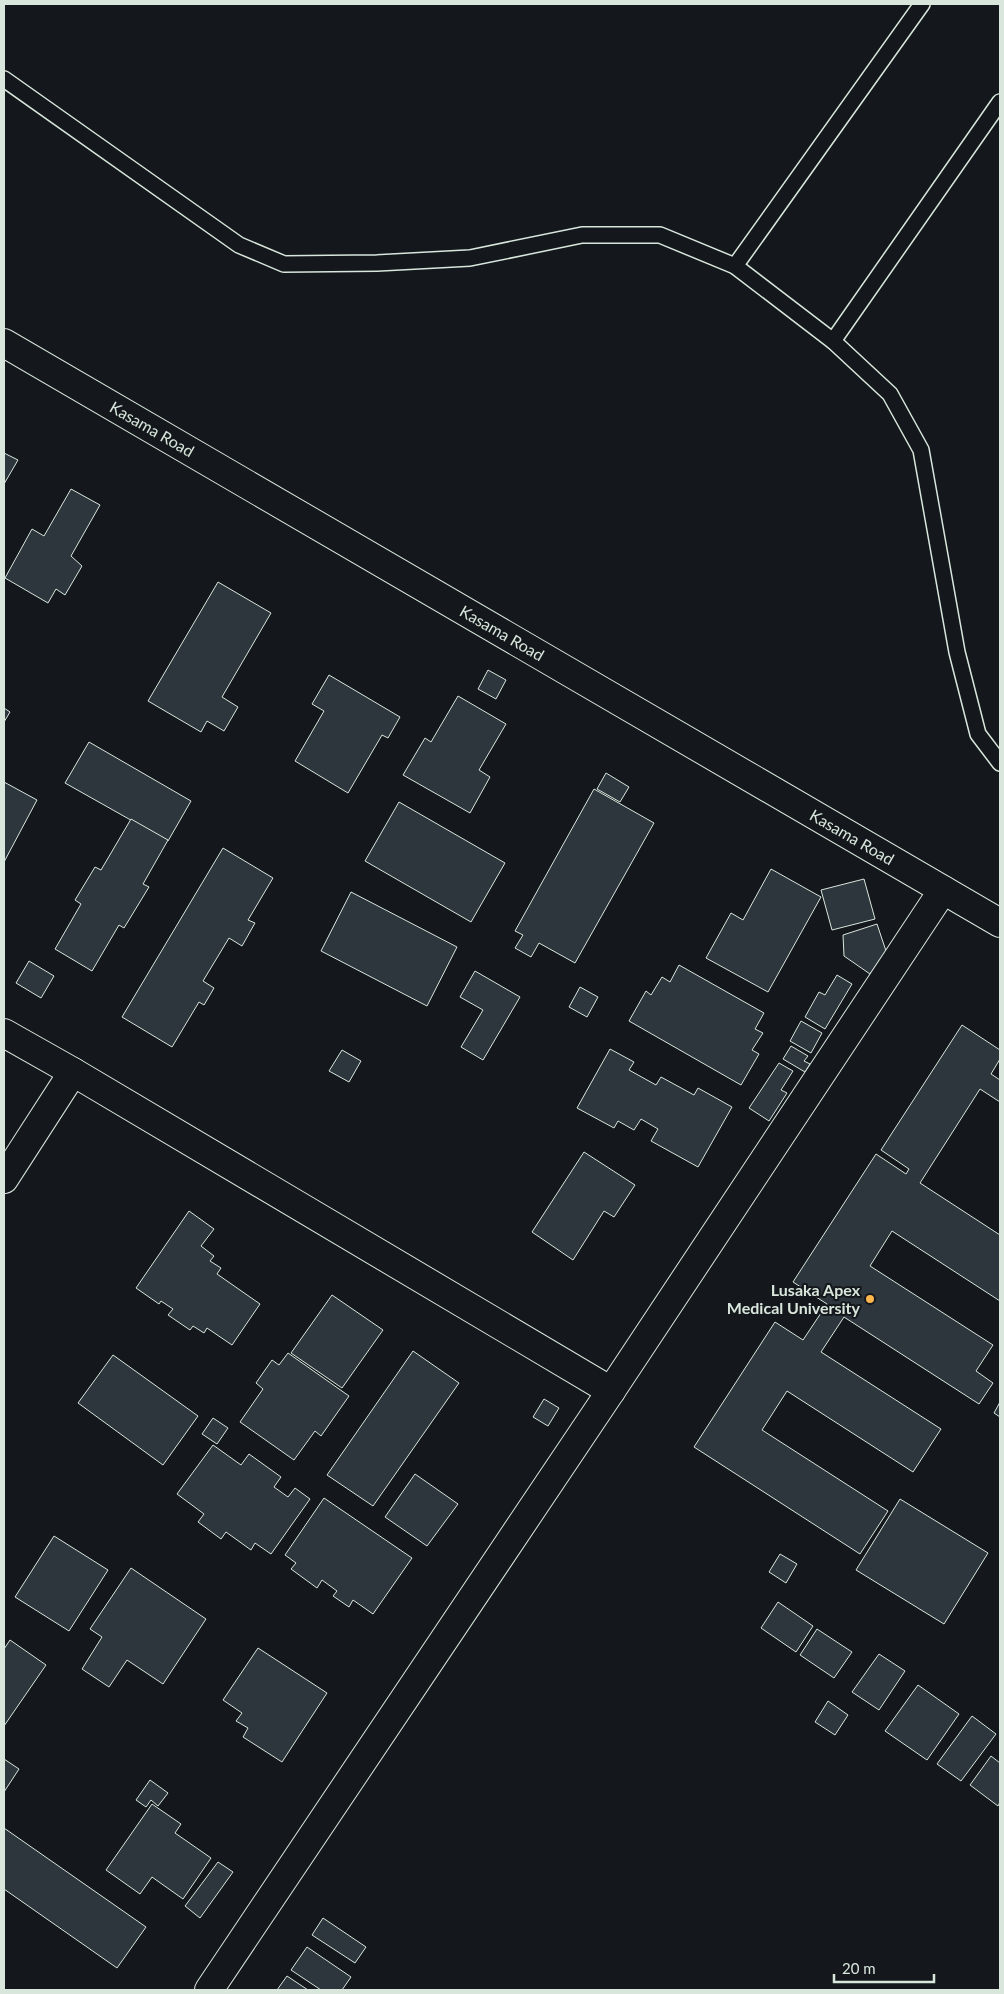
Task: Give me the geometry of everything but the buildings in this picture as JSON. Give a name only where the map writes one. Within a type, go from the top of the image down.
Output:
[{"type":"street","name":"Kasama Road","points":[[4,343],[1000,923]]},
{"type":"street","points":[[209,1990],[611,1391],[943,890]]},
{"type":"street","points":[[4,1033],[611,1391]]},
{"type":"street","points":[[4,1179],[73,1072]]},
{"type":"lane","points":[[735,266],[922,4]]},
{"type":"lane","points":[[4,79],[239,245],[284,264],[377,263],[470,258],[582,235],[660,236],[735,266],[833,342],[890,394],[920,450],[959,661],[978,734],[1000,763]]},
{"type":"lane","points":[[833,342],[1000,102]]},
{"type":"place","name":"Lusaka Apex Medical University","points":[[870,1299]]}]
